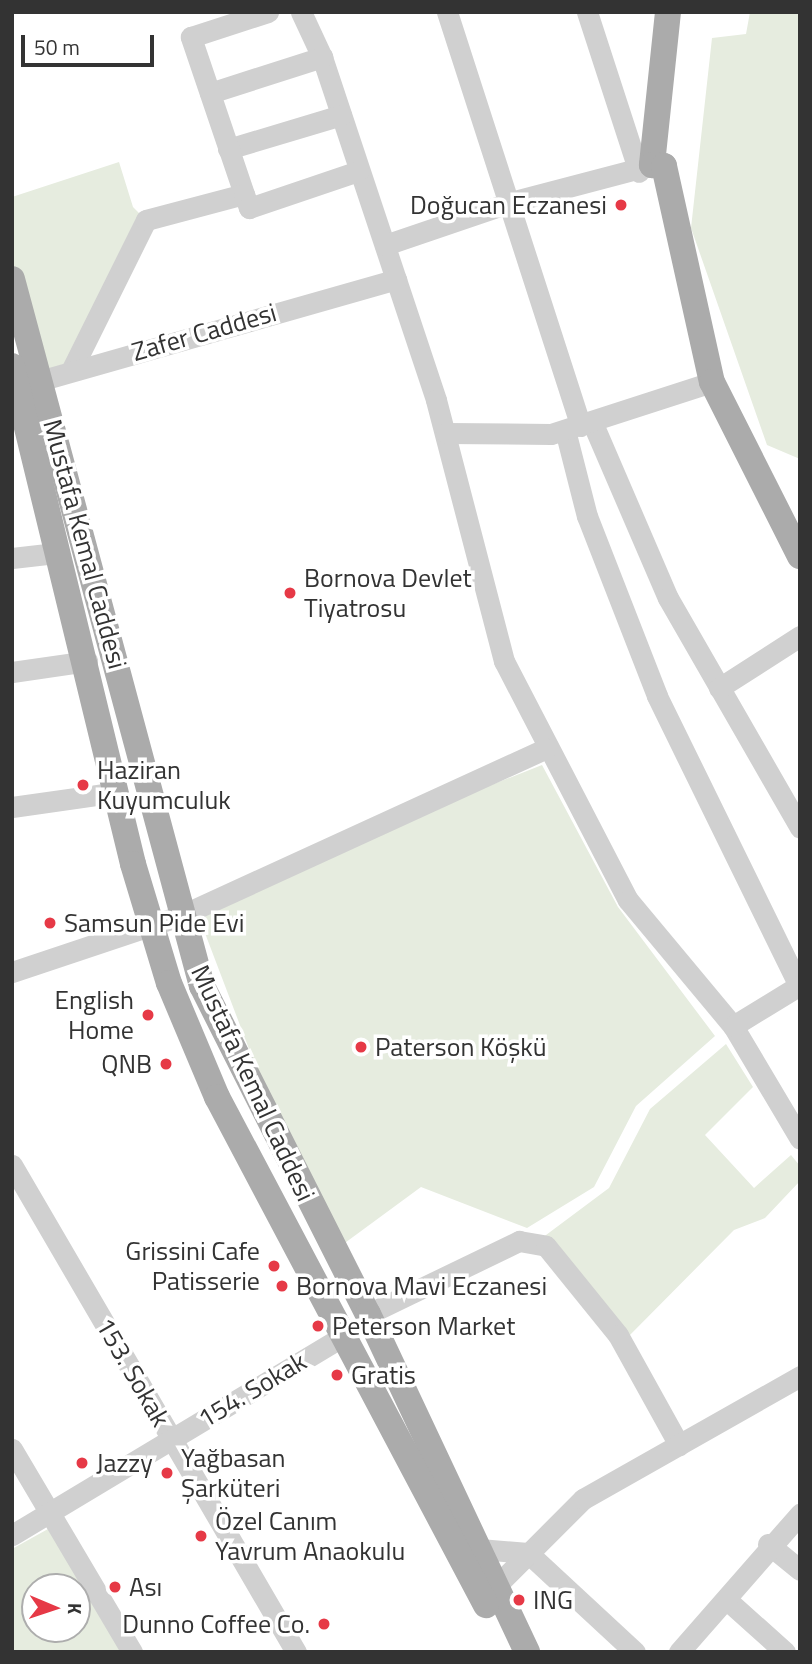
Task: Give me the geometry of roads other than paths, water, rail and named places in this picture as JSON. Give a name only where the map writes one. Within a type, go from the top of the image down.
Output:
[{"type":"main road","points":[[668,12],[652,168],[712,382],[800,556]]},
{"type":"main road","points":[[652,168],[684,12]]},
{"type":"main road","name":"Mustafa Kemal Caddesi","points":[[12,279],[21,380],[56,554],[87,661],[152,927],[217,1097],[345,1335],[509,1652]]},
{"type":"main road","name":"Mustafa Kemal Caddesi","points":[[21,380],[202,986],[368,1314],[527,1652]]},
{"type":"street","points":[[268,12],[191,37],[249,208],[358,171]]},
{"type":"street","points":[[301,12],[322,57],[446,433],[503,661],[546,748],[628,900],[733,1026],[800,1139]]},
{"type":"street","points":[[447,12],[511,202],[579,427],[668,598],[719,688],[791,786],[800,828]]},
{"type":"street","points":[[385,245],[511,202],[652,168],[587,12]]},
{"type":"street","points":[[210,93],[322,57]]},
{"type":"street","points":[[228,149],[341,115]]},
{"type":"street","points":[[72,369],[146,220],[244,194]]},
{"type":"street","name":"Zafer Caddesi","points":[[21,380],[72,369],[396,279]]},
{"type":"street","points":[[446,433],[579,427],[712,382]]},
{"type":"street","points":[[579,427],[587,516],[657,696],[799,986],[733,1026]]},
{"type":"street","points":[[12,558],[56,554]]},
{"type":"street","points":[[719,688],[800,636]]},
{"type":"street","points":[[12,671],[87,661]]},
{"type":"street","points":[[12,972],[182,915],[546,748]]},
{"type":"street","points":[[12,807],[117,792]]},
{"type":"street","name":"153. Sokak","points":[[12,1166],[296,1652]]},
{"type":"street","points":[[368,1314],[519,1241],[546,1246],[618,1335],[679,1445]]},
{"type":"street","name":"154. Sokak","points":[[12,1535],[345,1335]]},
{"type":"street","points":[[496,1586],[583,1499],[800,1376]]},
{"type":"street","points":[[12,1449],[51,1510],[132,1652]]},
{"type":"street","points":[[679,1652],[727,1601],[768,1544],[800,1514]]},
{"type":"street","points":[[768,1544],[800,1570]]},
{"type":"street","points":[[479,1549],[528,1553],[635,1652]]},
{"type":"street","points":[[727,1601],[785,1652]]},
{"type":"place","name":"Doğucan Eczanesi","points":[[621,205]]},
{"type":"place","name":"Bornova Devlet Tiyatrosu","points":[[290,593]]},
{"type":"place","name":"Haziran Kuyumculuk","points":[[83,785]]},
{"type":"place","name":"Samsun Pide Evi","points":[[50,923]]},
{"type":"place","name":"English Home","points":[[148,1015]]},
{"type":"place","name":"Paterson Köşkü","points":[[361,1047]]},
{"type":"place","name":"QNB","points":[[166,1064]]},
{"type":"place","name":"Grissini Cafe Patisserie","points":[[274,1266]]},
{"type":"place","name":"Bornova Mavi Eczanesi","points":[[282,1286]]},
{"type":"place","name":"Peterson Market","points":[[318,1326]]},
{"type":"place","name":"Gratis","points":[[337,1375]]},
{"type":"place","name":"Jazzy","points":[[82,1463]]},
{"type":"place","name":"Yağbasan Şarküteri","points":[[167,1473]]},
{"type":"place","name":"Özel Canım Yavrum Anaokulu","points":[[201,1536]]},
{"type":"place","name":"Ası","points":[[115,1587]]},
{"type":"place","name":"ING","points":[[519,1600]]},
{"type":"place","name":"Dunno Coffee Co.","points":[[324,1624]]}]
